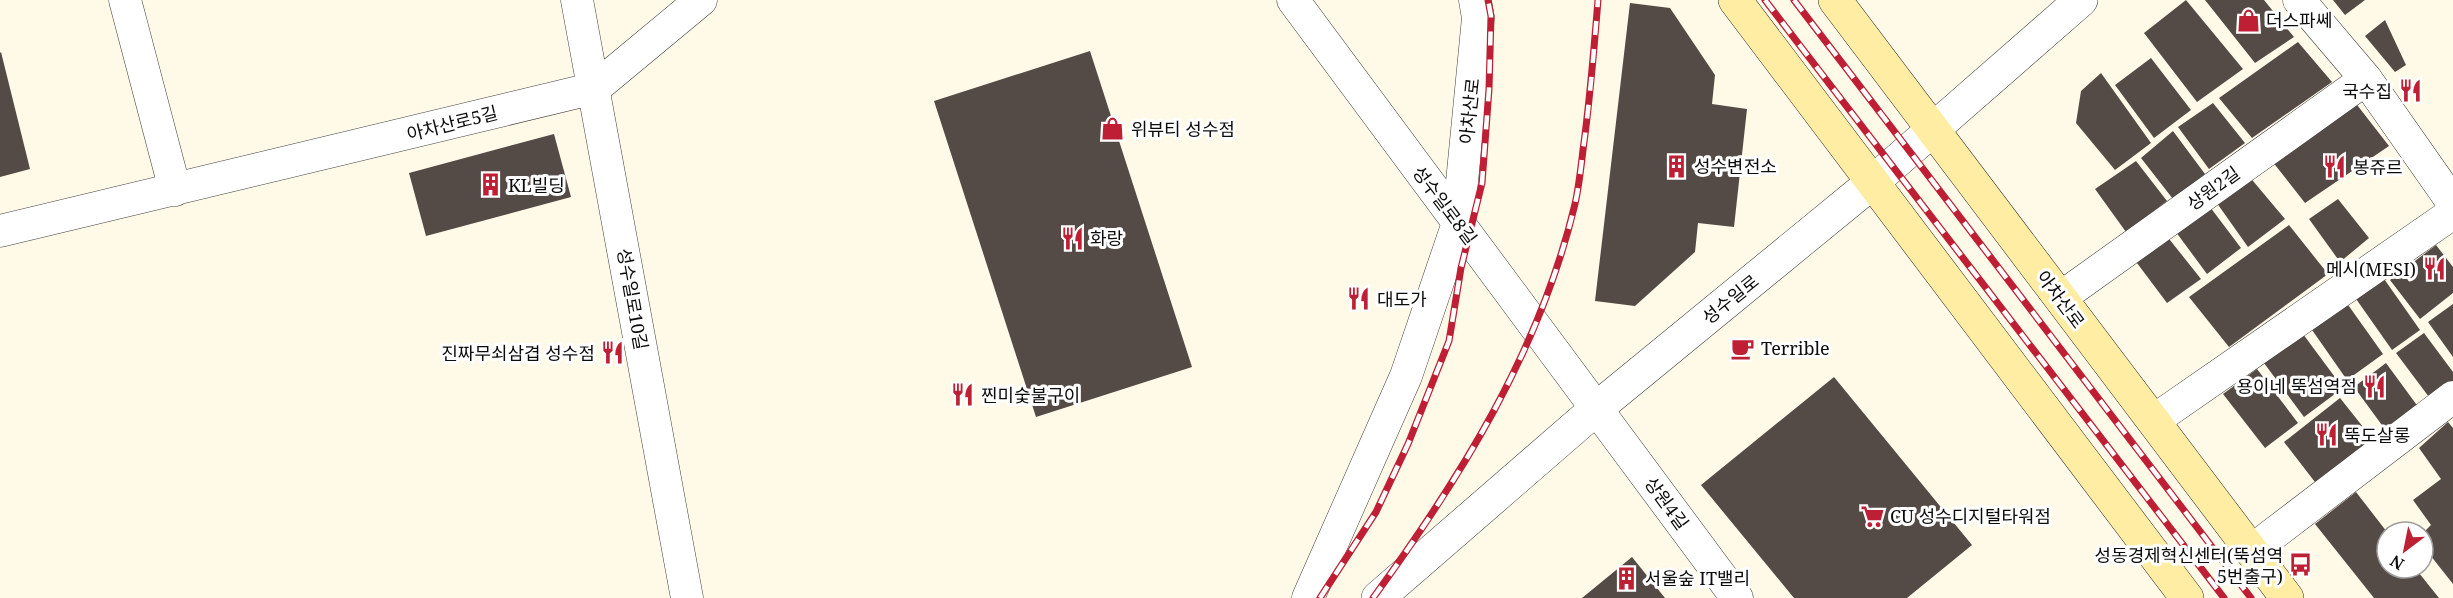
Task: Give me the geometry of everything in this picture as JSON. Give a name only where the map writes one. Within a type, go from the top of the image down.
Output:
[{"type":"main road","points":[[1735,0],[2187,598]]},
{"type":"main road","name":"아차산로","points":[[1835,0],[2287,598]]},
{"type":"street","points":[[125,0],[175,190]]},
{"type":"street","name":"성수일로10길","points":[[577,0],[687,598]]},
{"type":"street","name":"아차산로5길","points":[[0,231],[595,88],[701,0]]},
{"type":"street","name":"성수일로8길","points":[[1293,0],[1597,408]]},
{"type":"street","name":"아차산로","points":[[1458,223],[1478,18],[1475,0]]},
{"type":"street","name":"성수일로","points":[[1378,598],[1597,408],[1933,131],[2081,0]]},
{"type":"street","points":[[2299,0],[2366,79],[2453,203]]},
{"type":"street","name":"상원2길","points":[[2060,298],[2366,79]]},
{"type":"street","points":[[2153,421],[2453,213]]},
{"type":"street","points":[[1308,598],[1406,376],[1458,223]]},
{"type":"street","points":[[2251,550],[2453,397]]},
{"type":"street","name":"상원4길","points":[[1597,408],[1737,598]]},
{"type":"building","points":[[2186,0],[2243,69],[2197,102],[2144,33]]},
{"type":"building","points":[[2205,0],[2264,0],[2294,37],[2255,63]]},
{"type":"building","points":[[2333,0],[2365,0],[2345,15]]},
{"type":"building","name":"성수변전소","points":[[1630,3],[1670,8],[1715,75],[1712,104],[1747,109],[1734,227],[1698,223],[1695,252],[1635,306],[1595,301]]},
{"type":"building","points":[[2385,20],[2406,65],[2395,72],[2365,36]]},
{"type":"building","points":[[2298,42],[2332,82],[2252,138],[2219,98]]},
{"type":"building","points":[[1090,51],[1192,367],[1036,417],[934,101]]},
{"type":"building","points":[[0,53],[30,169],[0,177]]},
{"type":"building","points":[[2151,58],[2191,110],[2154,138],[2115,85]]},
{"type":"building","points":[[2101,73],[2151,143],[2115,170],[2076,123],[2081,91]]},
{"type":"building","points":[[2354,101],[2389,146],[2305,203],[2272,161]]},
{"type":"building","points":[[2213,103],[2245,143],[2209,169],[2178,127]]},
{"type":"building","points":[[2173,131],[2205,174],[2173,199],[2141,158]]},
{"type":"building","name":"KL빌딩","points":[[554,134],[571,197],[426,236],[409,173]]},
{"type":"building","points":[[2136,161],[2167,201],[2126,232],[2095,189]]},
{"type":"building","points":[[2248,175],[2285,219],[2248,247],[2214,199]]},
{"type":"building","points":[[2338,199],[2369,238],[2340,262],[2309,219]]},
{"type":"building","points":[[2207,203],[2241,248],[2207,274],[2173,228]]},
{"type":"building","points":[[2289,225],[2328,274],[2229,347],[2189,297]]},
{"type":"building","points":[[2166,235],[2201,279],[2167,303],[2134,259]]},
{"type":"building","points":[[2436,245],[2453,267],[2453,293],[2420,319],[2390,280]]},
{"type":"building","points":[[2382,276],[2420,330],[2392,350],[2354,296]]},
{"type":"building","points":[[2346,302],[2383,354],[2347,380],[2310,327]]},
{"type":"building","points":[[2453,304],[2453,357],[2428,322]]},
{"type":"building","points":[[2424,333],[2453,372],[2453,385],[2432,401],[2396,353]]},
{"type":"building","points":[[2303,334],[2343,388],[2304,417],[2264,363]]},
{"type":"building","points":[[2386,363],[2419,408],[2387,432],[2354,387]]},
{"type":"building","points":[[2257,369],[2298,423],[2265,448],[2223,394]]},
{"type":"building","points":[[1834,377],[1972,545],[1907,598],[1794,598],[1701,485]]},
{"type":"building","points":[[2340,398],[2375,442],[2318,486],[2284,442]]},
{"type":"building","points":[[2448,422],[2453,428],[2453,584],[2435,561],[2435,520],[2427,520],[2413,500],[2441,479],[2419,448]]},
{"type":"building","points":[[2356,492],[2378,520],[2375,520],[2375,580],[2425,580],[2439,598],[2374,598],[2315,524]]},
{"type":"building","name":"서울숲 IT밸리","points":[[1632,557],[1665,598],[1582,598]]},
{"type":"railway","points":[[1320,598],[1376,512],[1408,444],[1449,341],[1461,268],[1482,183],[1489,89],[1491,16],[1488,0]]},
{"type":"railway","points":[[1373,598],[1437,506],[1466,459],[1494,411],[1541,311],[1560,258],[1580,177],[1598,0]]},
{"type":"railway","points":[[1765,0],[2224,598]]},
{"type":"railway","points":[[1794,0],[2251,598]]},
{"type":"place","name":"더스파쎄","points":[[2248,20]]},
{"type":"place","name":"국수집","points":[[2410,91]]},
{"type":"place","name":"위뷰티 성수점","points":[[1113,129]]},
{"type":"place","name":"성수변전소","points":[[1676,166]]},
{"type":"place","name":"봉쥬르","points":[[2335,167]]},
{"type":"place","name":"KL빌딩","points":[[490,185]]},
{"type":"place","name":"화랑","points":[[1072,238]]},
{"type":"place","name":"메시(MESI)","points":[[2434,269]]},
{"type":"place","name":"대도가","points":[[1359,299]]},
{"type":"place","name":"Terrible","points":[[1743,348]]},
{"type":"place","name":"진짜무쇠삼겹 성수점","points":[[613,353]]},
{"type":"place","name":"용이네 뚝섬역점","points":[[2375,386]]},
{"type":"place","name":"찐미숯불구이","points":[[963,395]]},
{"type":"place","name":"뚝도살롱","points":[[2326,435]]},
{"type":"place","name":"CU 성수디지털타워점","points":[[1872,516]]},
{"type":"place","name":"성동경제혁신센터(뚝섬역 5번출구)","points":[[2301,565]]},
{"type":"place","name":"서울숲 IT밸리","points":[[1627,578]]}]
